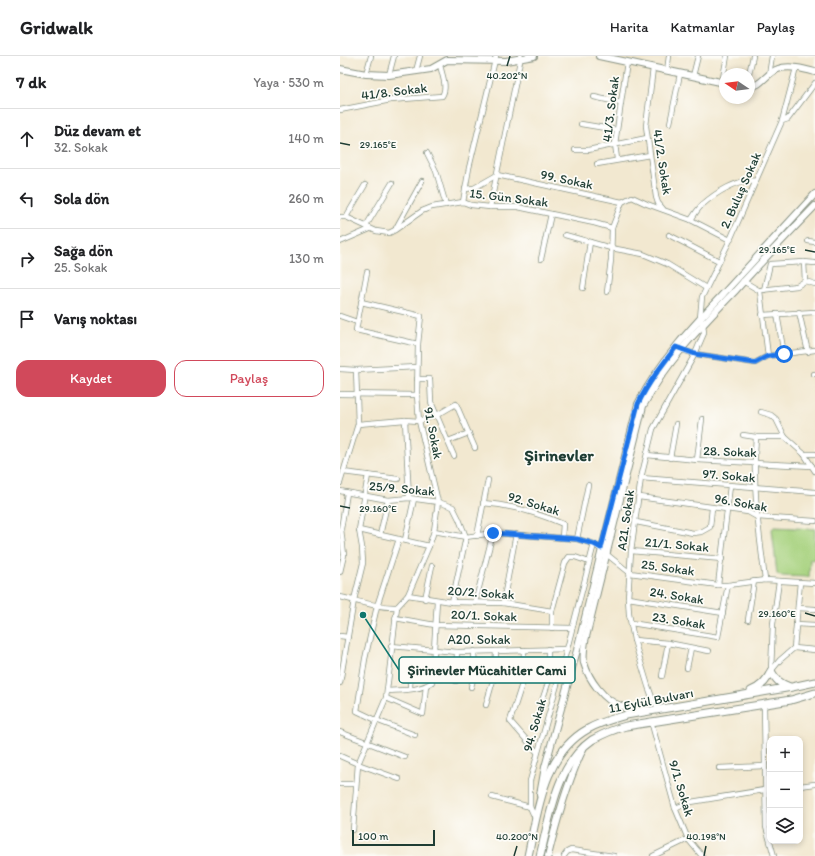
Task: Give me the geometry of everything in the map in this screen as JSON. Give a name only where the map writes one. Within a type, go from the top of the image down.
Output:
[{"type":"main road","points":[[340,69],[366,74],[389,75],[431,70],[440,65],[447,58],[534,56]]},
{"type":"main road","points":[[599,56],[617,58],[627,62],[719,82]]},
{"type":"main road","points":[[755,86],[779,68],[796,68],[815,72]]},
{"type":"main road","points":[[539,803],[545,767],[644,406],[654,387],[679,348],[815,194]]},
{"type":"main road","points":[[702,321],[744,281],[815,206]]},
{"type":"main road","points":[[604,551],[585,641],[584,662],[590,676],[601,693],[612,702],[622,706],[656,710]]},
{"type":"main road","points":[[771,671],[776,680],[781,684],[792,688]]},
{"type":"main road","points":[[742,695],[758,688],[768,678],[771,671]]},
{"type":"main road","name":"11 Eylül Bulvarı","points":[[528,856],[539,803],[550,770],[563,750],[573,740],[587,730],[606,721],[656,710],[792,688],[815,682]]},
{"type":"main road","name":"11 Eylül Bulvarı","points":[[540,856],[558,788],[574,759],[592,740],[612,730],[626,726],[764,705],[791,700],[815,693]]},
{"type":"main road","points":[[548,856],[567,788],[584,747]]},
{"type":"street","points":[[366,74],[371,56]]},
{"type":"street","points":[[389,75],[394,56]]},
{"type":"street","points":[[416,71],[420,56]]},
{"type":"street","points":[[667,71],[670,56]]},
{"type":"street","points":[[693,76],[698,56]]},
{"type":"street","points":[[726,68],[727,56]]},
{"type":"street","points":[[750,68],[753,56]]},
{"type":"street","points":[[769,75],[772,56]]},
{"type":"street","points":[[490,207],[520,57]]},
{"type":"street","points":[[463,202],[469,168],[496,58]]},
{"type":"street","name":"41/3. Sokak","points":[[617,159],[615,144],[627,62]]},
{"type":"street","name":"41/8. Sokak","points":[[340,110],[391,100],[442,96],[445,92],[440,65]]},
{"type":"street","name":"41/2. Sokak","points":[[653,68],[646,126],[656,196],[658,203],[664,210]]},
{"type":"street","name":"2. Buluş Sokak","points":[[702,321],[702,297],[730,240],[782,121],[796,68]]},
{"type":"street","points":[[670,123],[680,74]]},
{"type":"street","points":[[782,121],[788,119],[815,83]]},
{"type":"street","points":[[594,97],[621,103]]},
{"type":"street","points":[[581,124],[617,130]]},
{"type":"street","points":[[576,150],[588,150],[647,138]]},
{"type":"street","points":[[427,153],[436,171],[446,205]]},
{"type":"street","points":[[597,164],[617,159],[650,154]]},
{"type":"street","points":[[465,189],[474,188],[497,175]]},
{"type":"street","name":"99. Sokak","points":[[497,175],[622,202],[632,197],[691,220],[730,240]]},
{"type":"street","points":[[691,220],[702,205],[739,181],[751,179],[756,181]]},
{"type":"street","points":[[365,185],[343,217],[382,233],[394,230],[422,181]]},
{"type":"street","points":[[340,242],[368,227],[392,183]]},
{"type":"street","name":"15. Gün Sokak","points":[[394,230],[422,211],[432,207],[463,202],[471,205],[490,207],[518,207],[612,228]]},
{"type":"street","points":[[607,292],[611,260],[612,228],[622,202]]},
{"type":"street","points":[[541,260],[550,214]]},
{"type":"street","points":[[564,234],[611,248],[643,254],[667,264],[706,288]]},
{"type":"street","points":[[669,235],[719,261]]},
{"type":"street","points":[[808,241],[815,242]]},
{"type":"street","points":[[583,288],[590,242]]},
{"type":"street","points":[[768,356],[762,315],[762,290],[770,264],[804,262],[815,263]]},
{"type":"street","points":[[804,262],[804,281]]},
{"type":"street","points":[[367,272],[356,330],[418,344]]},
{"type":"street","points":[[744,281],[762,290],[797,286],[804,281]]},
{"type":"street","points":[[804,281],[815,284]]},
{"type":"street","name":"91. Sokak","points":[[361,302],[421,316],[417,367],[419,421],[438,502]]},
{"type":"street","points":[[799,312],[808,352]]},
{"type":"street","points":[[762,315],[815,312]]},
{"type":"street","points":[[777,314],[784,354]]},
{"type":"street","points":[[340,316],[357,322]]},
{"type":"street","name":"A21. Sokak","points":[[656,710],[634,640],[631,623],[628,598],[631,551],[642,478],[653,430],[695,354],[704,333],[702,321]]},
{"type":"street","points":[[679,348],[695,354],[755,363],[768,356],[815,350]]},
{"type":"street","points":[[340,369],[356,370],[417,367]]},
{"type":"street","points":[[340,483],[358,424],[356,370]]},
{"type":"street","points":[[417,379],[430,379],[431,402],[454,456]]},
{"type":"street","points":[[340,394],[417,395]]},
{"type":"street","points":[[358,424],[405,420],[419,421],[437,415],[456,404],[475,448]]},
{"type":"street","points":[[761,412],[771,415],[776,419],[784,437],[804,454],[814,468]]},
{"type":"street","points":[[697,460],[702,419]]},
{"type":"street","points":[[405,420],[411,499],[405,540]]},
{"type":"street","points":[[670,458],[676,424]]},
{"type":"street","points":[[448,441],[469,433]]},
{"type":"street","points":[[743,436],[784,437]]},
{"type":"street","points":[[756,437],[754,488],[765,580]]},
{"type":"street","points":[[804,454],[815,454]]},
{"type":"street","name":"28. Sokak","points":[[647,455],[697,460],[754,462],[814,468]]},
{"type":"street","points":[[343,472],[398,479]]},
{"type":"street","points":[[340,683],[354,600],[363,562],[359,530],[368,475]]},
{"type":"street","name":"97. Sokak","points":[[642,478],[815,492]]},
{"type":"street","points":[[477,536],[488,480]]},
{"type":"street","points":[[577,539],[588,485]]},
{"type":"street","points":[[718,585],[730,486]]},
{"type":"street","name":"25/9. Sokak","points":[[340,491],[388,500],[411,499],[438,502],[453,507],[466,537]]},
{"type":"street","points":[[340,572],[344,555],[341,529],[347,493]]},
{"type":"street","name":"96. Sokak","points":[[639,497],[748,512],[757,517],[815,521]]},
{"type":"street","points":[[380,535],[388,500]]},
{"type":"street","points":[[353,830],[358,764],[388,691],[391,646],[397,607],[408,596],[429,546],[434,531],[438,502]]},
{"type":"street","name":"92. Sokak","points":[[483,503],[500,504],[517,508],[563,524],[562,538]]},
{"type":"street","points":[[636,522],[693,533],[701,532],[710,527],[712,508]]},
{"type":"street","points":[[359,530],[429,546]]},
{"type":"street","name":"25. Sokak","points":[[434,531],[466,537],[493,533],[577,539],[594,544],[630,573],[718,585],[765,580],[815,583]]},
{"type":"street","points":[[476,603],[493,533]]},
{"type":"street","points":[[503,603],[516,534]]},
{"type":"street","points":[[452,602],[466,537]]},
{"type":"street","points":[[399,539],[377,606],[365,659],[357,711],[414,735]]},
{"type":"street","name":"94. Sokak","points":[[536,819],[530,807],[530,781],[567,649],[594,544]]},
{"type":"street","name":"21/1. Sokak","points":[[631,551],[722,559]]},
{"type":"street","points":[[552,628],[552,611],[565,563],[569,557],[575,556],[589,562]]},
{"type":"street","points":[[425,598],[432,566]]},
{"type":"street","points":[[771,671],[773,624],[779,580]]},
{"type":"street","points":[[748,620],[754,581]]},
{"type":"street","points":[[771,671],[780,660],[794,648],[800,582]]},
{"type":"street","name":"23. Sokak","points":[[631,623],[718,637],[728,585]]},
{"type":"street","name":"20/2. Sokak","points":[[408,596],[437,601],[503,603],[552,611]]},
{"type":"street","points":[[340,597],[377,606],[397,607]]},
{"type":"street","name":"24. Sokak","points":[[628,598],[723,613]]},
{"type":"street","points":[[388,691],[426,686],[432,682],[437,601]]},
{"type":"street","points":[[798,608],[815,609]]},
{"type":"street","name":"20/1. Sokak","points":[[396,618],[435,624],[572,628]]},
{"type":"street","points":[[796,624],[815,625]]},
{"type":"street","points":[[340,636],[348,637]]},
{"type":"street","points":[[634,640],[709,651]]},
{"type":"street","points":[[662,676],[668,644]]},
{"type":"street","name":"A20. Sokak","points":[[391,646],[457,652],[567,649]]},
{"type":"street","points":[[687,668],[691,648]]},
{"type":"street","points":[[794,648],[815,650]]},
{"type":"street","points":[[539,710],[548,682],[548,649]]},
{"type":"street","points":[[524,650],[523,681],[510,721],[537,752]]},
{"type":"street","points":[[471,687],[475,672],[474,651]]},
{"type":"street","points":[[486,705],[495,673],[496,651]]},
{"type":"street","points":[[456,681],[457,652]]},
{"type":"street","points":[[410,689],[411,661]]},
{"type":"street","points":[[386,698],[423,714],[426,686]]},
{"type":"street","points":[[764,705],[765,766],[767,782]]},
{"type":"street","name":"9/1. Sokak","points":[[651,721],[675,808],[688,839],[702,856]]},
{"type":"street","points":[[340,732],[405,757]]},
{"type":"street","points":[[340,756],[399,779]]},
{"type":"street","points":[[719,768],[765,766]]},
{"type":"street","points":[[340,784],[356,784]]},
{"type":"street","points":[[803,786],[815,784]]},
{"type":"street","points":[[675,808],[690,802],[767,790]]},
{"type":"street","points":[[492,798],[530,807]]},
{"type":"street","points":[[767,808],[766,827],[774,856]]},
{"type":"street","points":[[653,856],[688,839]]},
{"type":"street","points":[[564,856],[571,850],[614,856]]},
{"type":"green space","points":[[774,527],[815,529],[815,560],[810,559],[809,577],[780,576],[777,574],[772,529]]},
{"type":"place","name":"Şirinevler Mücahitler Cami","points":[[363,615]]},
{"type":"district","name":"Şirinevler","points":[[559,455]]},
{"type":"route","points":[[493,533],[577,539],[594,544],[601,548],[638,404],[645,390],[662,364],[676,347],[695,354],[755,363],[768,356],[784,354]]}]
